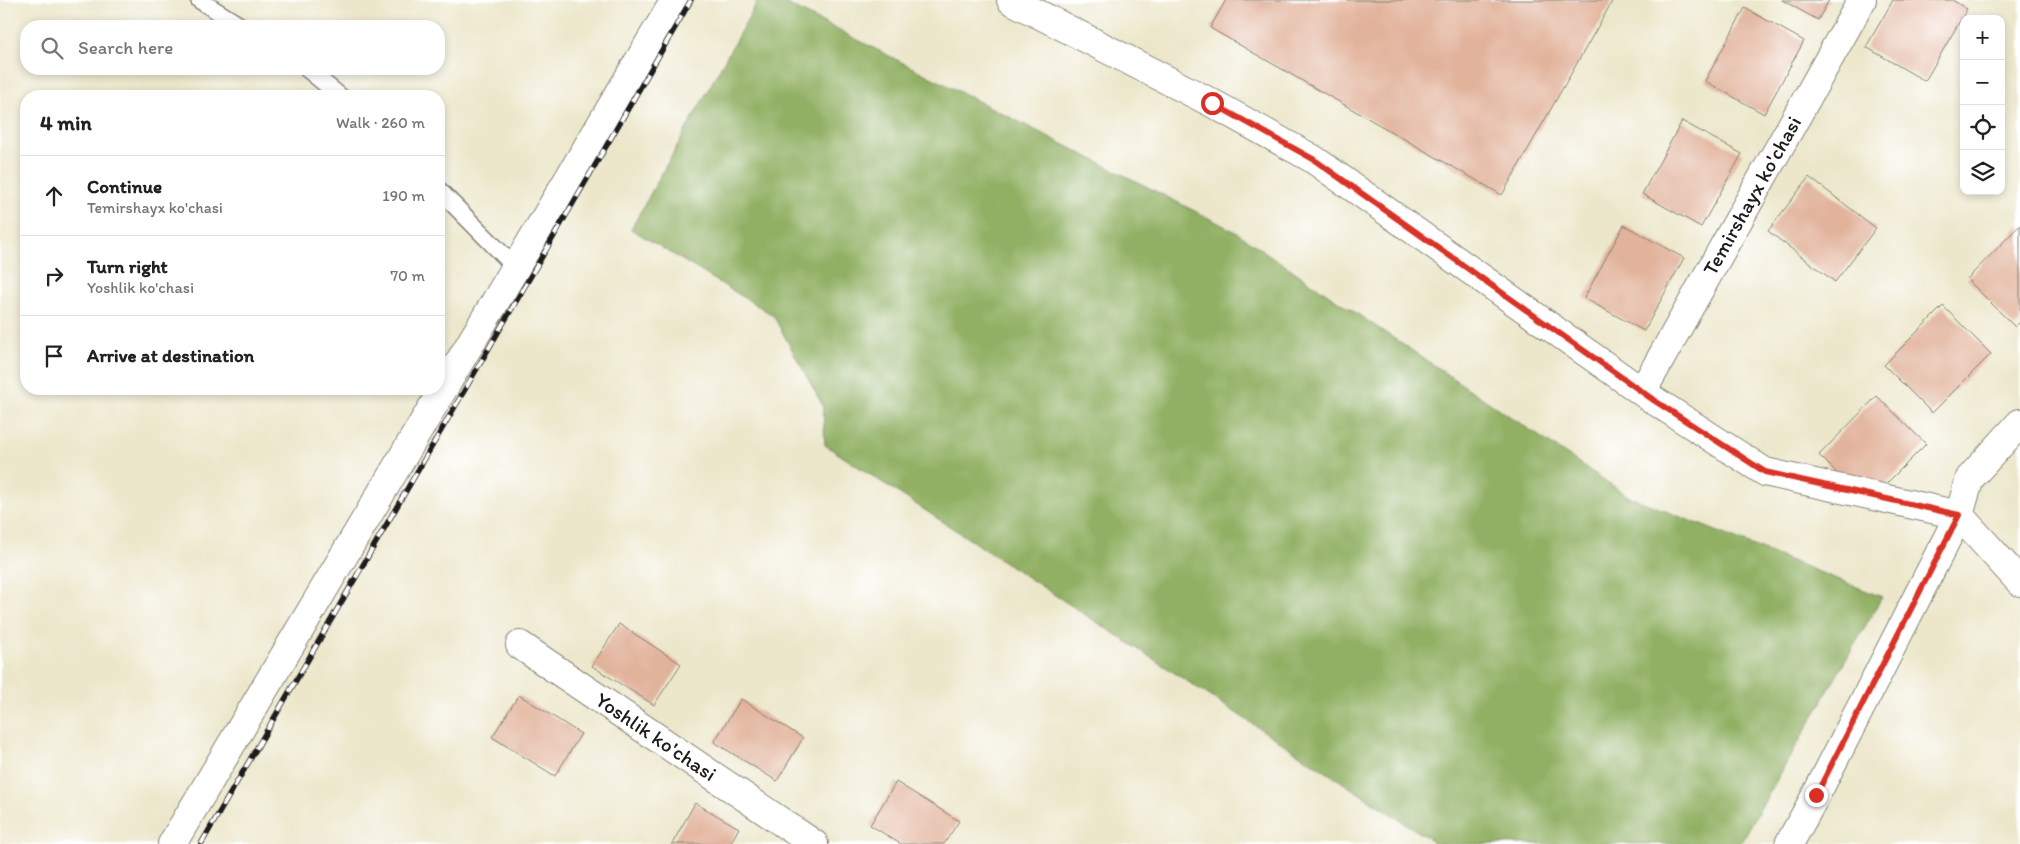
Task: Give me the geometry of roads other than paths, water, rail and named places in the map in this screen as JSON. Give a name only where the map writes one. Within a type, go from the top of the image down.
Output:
[{"type":"street","points":[[445,387],[676,0]]},
{"type":"street","points":[[1011,0],[1212,103],[1313,159],[1642,392],[1765,472],[1959,515],[2020,582]]},
{"type":"street","name":"Temirshayx ko'chasi","points":[[1642,392],[1862,0]]},
{"type":"street","points":[[172,844],[440,395]]},
{"type":"street","points":[[1789,844],[1821,787],[1959,515],[1970,478],[2020,423]]},
{"type":"street","name":"Yoshlik ko'chasi","points":[[520,645],[786,836],[814,844]]},
{"type":"lane","points":[[199,0],[231,20]]},
{"type":"lane","points":[[314,75],[333,90]]},
{"type":"lane","points":[[445,196],[516,268]]},
{"type":"railway","points":[[201,844],[691,0]]}]
